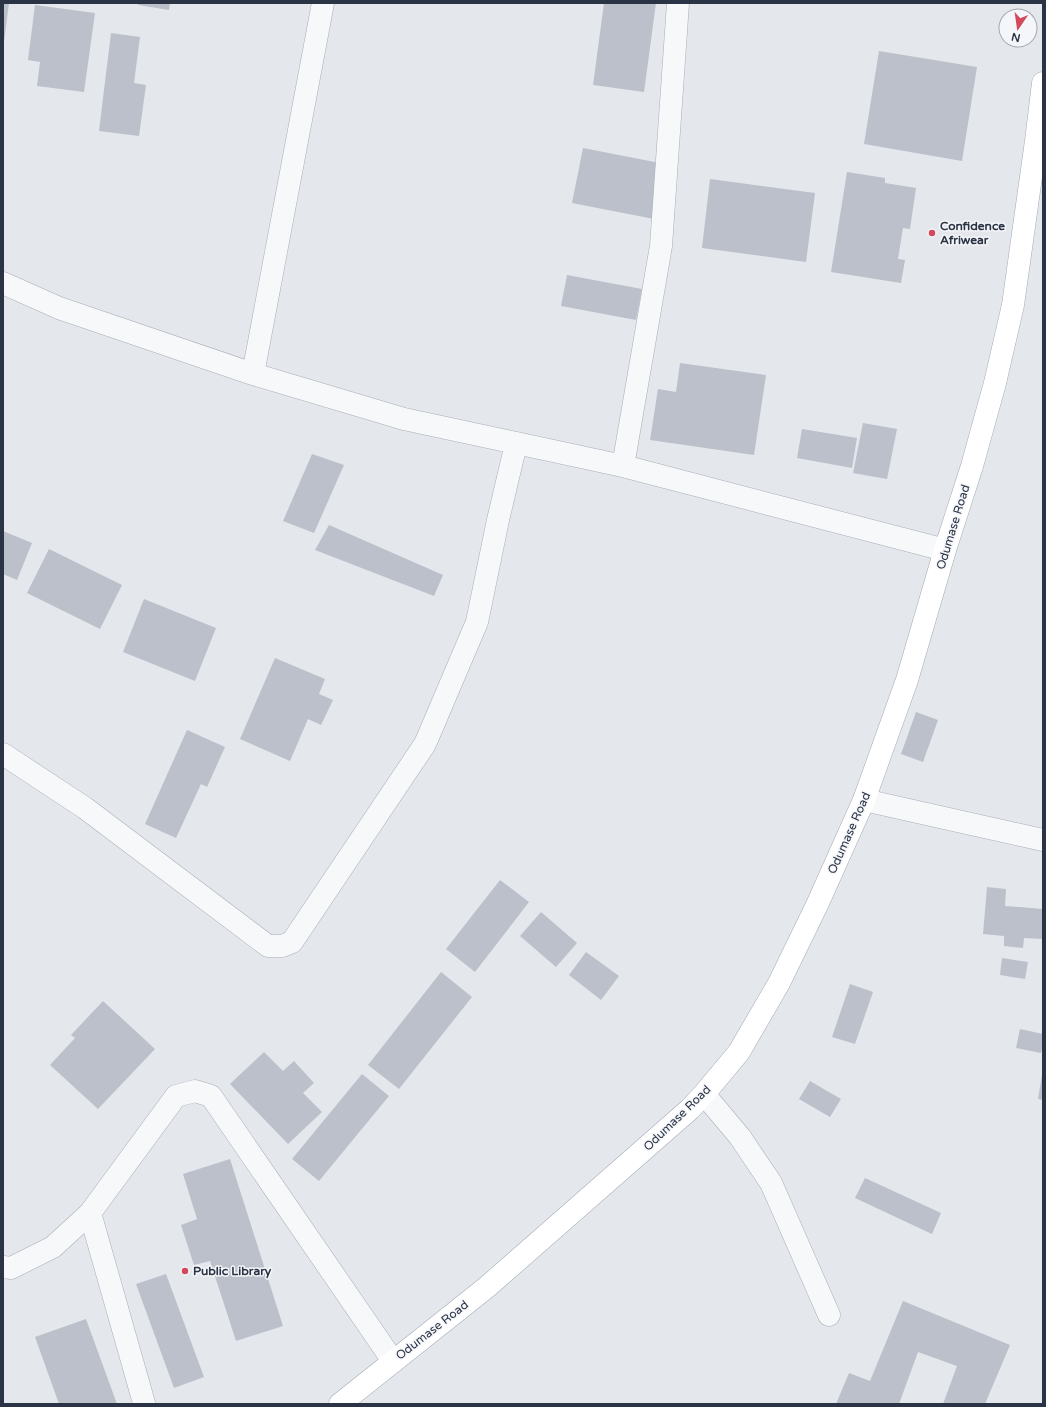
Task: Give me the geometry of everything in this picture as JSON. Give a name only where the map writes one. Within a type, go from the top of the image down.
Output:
[{"type":"main road","name":"Odumase Road","points":[[340,1404],[487,1287],[684,1114],[704,1094],[739,1052],[779,983],[817,905],[864,800],[907,680],[945,550],[972,466],[995,383],[1012,305],[1040,141],[1043,83]]},
{"type":"street","points":[[253,374],[323,3]]},
{"type":"street","points":[[623,466],[661,246],[678,3]]},
{"type":"street","points":[[3,283],[59,308],[253,374],[404,419],[623,466],[945,550]]},
{"type":"street","points":[[3,754],[85,808],[268,946],[282,946],[292,942],[425,744],[477,622],[498,520],[516,444]]},
{"type":"street","points":[[864,800],[1043,840]]},
{"type":"street","points":[[3,1267],[11,1268],[53,1247],[90,1213],[176,1096],[195,1091],[211,1096],[393,1361]]},
{"type":"street","points":[[704,1094],[740,1137],[771,1183],[829,1315]]},
{"type":"street","points":[[90,1213],[144,1403]]},
{"type":"building","points":[[3,3],[9,3],[4,42],[3,42]]},
{"type":"building","points":[[138,3],[170,3],[169,10],[138,5]]},
{"type":"building","points":[[604,3],[656,3],[644,92],[593,85]]},
{"type":"building","points":[[35,5],[95,13],[84,92],[37,86],[40,62],[28,60]]},
{"type":"building","points":[[111,33],[140,37],[134,83],[146,85],[139,136],[99,131]]},
{"type":"building","points":[[879,51],[977,67],[962,161],[864,144]]},
{"type":"building","points":[[583,148],[665,164],[654,219],[572,203]]},
{"type":"building","points":[[847,172],[885,178],[885,183],[916,188],[910,229],[903,228],[898,259],[905,260],[901,283],[831,272]]},
{"type":"building","points":[[710,179],[815,193],[806,262],[702,248]]},
{"type":"building","points":[[567,275],[642,289],[636,320],[561,306]]},
{"type":"building","points":[[680,363],[766,375],[754,455],[650,440],[658,389],[676,392]]},
{"type":"building","points":[[863,423],[897,429],[887,479],[853,473]]},
{"type":"building","points":[[802,429],[857,438],[852,468],[797,458]]},
{"type":"building","points":[[312,454],[344,465],[314,533],[283,521]]},
{"type":"building","points":[[329,525],[443,575],[434,596],[315,550]]},
{"type":"building","points":[[3,531],[32,543],[17,580],[3,574]]},
{"type":"building","points":[[49,549],[122,585],[100,629],[27,593]]},
{"type":"building","points":[[144,599],[216,628],[195,681],[123,652]]},
{"type":"building","points":[[275,658],[325,679],[319,694],[333,700],[321,725],[308,719],[290,761],[240,739]]},
{"type":"building","points":[[916,712],[938,720],[923,762],[901,754]]},
{"type":"building","points":[[187,730],[225,747],[207,787],[201,784],[176,838],[145,824]]},
{"type":"building","points":[[500,880],[529,902],[475,972],[446,949]]},
{"type":"building","points":[[987,887],[1006,889],[1005,906],[1043,909],[1043,939],[1024,938],[1023,948],[1004,946],[1004,936],[983,934]]},
{"type":"building","points":[[541,912],[577,943],[556,967],[520,936]]},
{"type":"building","points":[[586,952],[619,976],[601,1000],[569,975]]},
{"type":"building","points":[[1002,958],[1028,962],[1025,979],[1000,975]]},
{"type":"building","points":[[441,972],[472,997],[399,1089],[368,1065]]},
{"type":"building","points":[[850,984],[873,992],[855,1044],[832,1037]]},
{"type":"building","points":[[103,1001],[155,1049],[98,1109],[50,1065],[75,1038],[71,1035]]},
{"type":"building","points":[[1020,1029],[1043,1034],[1041,1053],[1016,1048]]},
{"type":"building","points":[[264,1052],[283,1071],[294,1061],[314,1083],[303,1093],[322,1112],[288,1144],[230,1084]]},
{"type":"building","points":[[362,1074],[389,1096],[319,1181],[292,1159]]},
{"type":"building","points":[[1043,1075],[1043,1100],[1038,1099]]},
{"type":"building","points":[[810,1081],[841,1099],[830,1117],[799,1099]]},
{"type":"building","points":[[230,1159],[283,1326],[236,1341],[210,1261],[194,1265],[181,1225],[197,1219],[183,1174]]},
{"type":"building","points":[[865,1178],[941,1213],[932,1234],[855,1198]]},
{"type":"building","points":[[166,1274],[204,1377],[174,1388],[136,1284]]},
{"type":"building","points":[[903,1301],[1010,1345],[985,1404],[943,1404],[957,1366],[918,1352],[899,1404],[836,1404],[849,1373],[870,1381]]},
{"type":"building","points":[[86,1319],[117,1404],[59,1404],[35,1337]]},
{"type":"place","name":"Confidence Afriwear","points":[[932,233]]},
{"type":"place","name":"Public Library","points":[[185,1271]]}]
